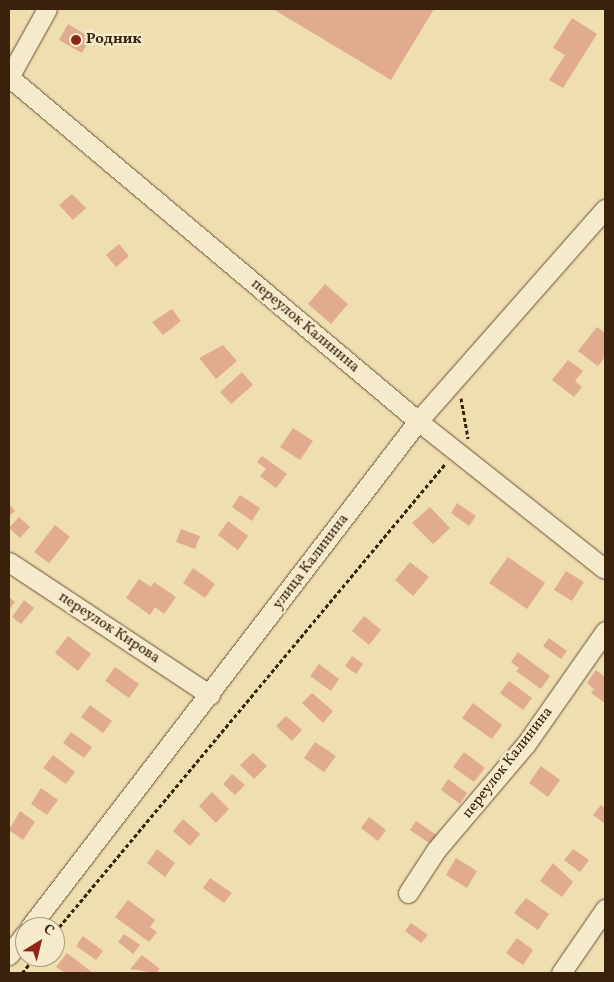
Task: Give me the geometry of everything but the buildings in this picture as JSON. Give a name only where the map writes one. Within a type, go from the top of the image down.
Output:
[{"type":"street","name":"переулок Калинина","points":[[48,9],[9,77],[418,421],[461,445],[605,568]]},
{"type":"street","name":"улица Калинина","points":[[38,917],[418,421],[605,209]]},
{"type":"street","name":"переулок Кирова","points":[[9,562],[210,694]]},
{"type":"street","name":"переулок Калинина","points":[[408,893],[436,850],[526,744],[605,630]]},
{"type":"street","points":[[560,973],[605,909]]},
{"type":"path","points":[[65,920],[461,445]]},
{"type":"place","name":"Родник","points":[[76,40]]}]
